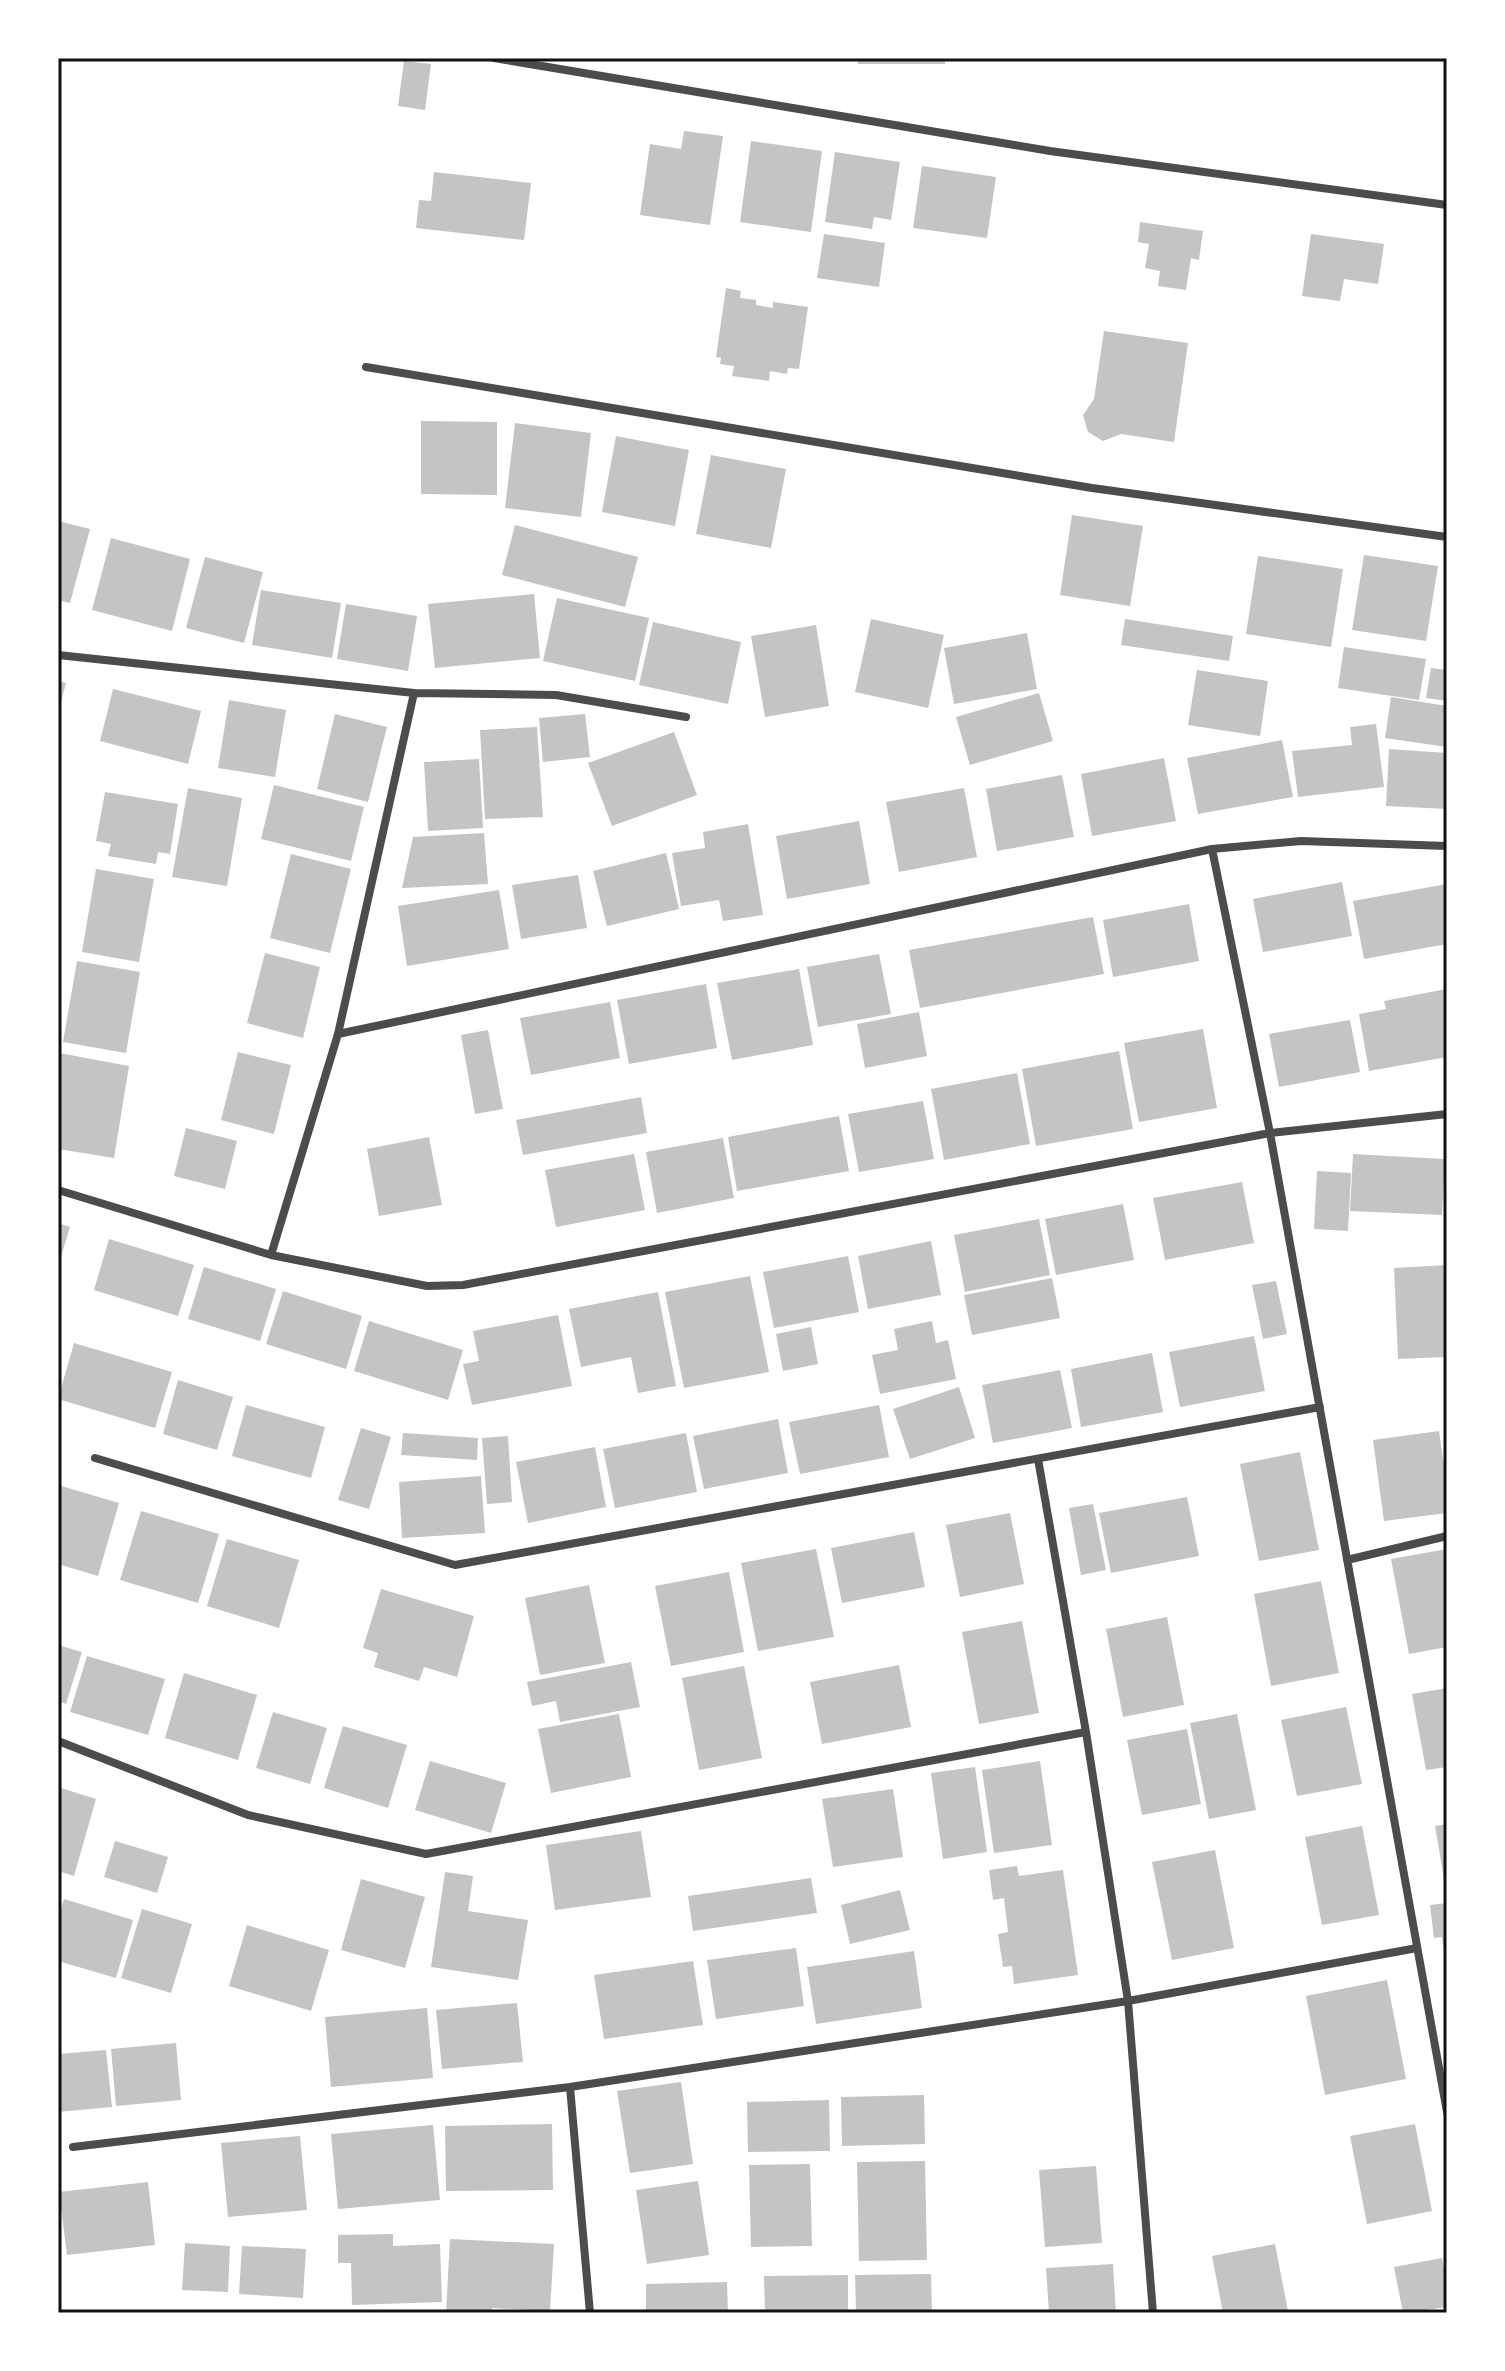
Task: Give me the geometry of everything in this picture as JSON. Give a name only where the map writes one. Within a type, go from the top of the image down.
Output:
[{"type":"street","points":[[494,58],[1050,151],[1447,205]]},
{"type":"street","points":[[366,367],[1092,488],[1447,537]]},
{"type":"street","points":[[58,655],[414,693],[556,695],[686,717]]},
{"type":"street","points":[[271,1255],[338,1034],[414,693]]},
{"type":"street","points":[[338,1034],[1212,849],[1301,841],[1447,846]]},
{"type":"street","points":[[1212,849],[1270,1133],[1447,2112]]},
{"type":"street","points":[[58,1190],[271,1255],[427,1286],[463,1285],[1270,1133],[1447,1114]]},
{"type":"street","points":[[95,1458],[455,1565],[1320,1407]]},
{"type":"street","points":[[1038,1459],[1086,1732],[1128,2001],[1153,2313]]},
{"type":"street","points":[[1347,1560],[1447,1536]]},
{"type":"street","points":[[58,1741],[248,1815],[426,1854],[1086,1732]]},
{"type":"street","points":[[73,2147],[570,2087],[1128,2001],[1417,1948]]},
{"type":"street","points":[[570,2087],[590,2313]]},
{"type":"building","points":[[858,58],[945,58],[945,64],[858,64]]},
{"type":"building","points":[[404,61],[431,64],[425,110],[398,106]]},
{"type":"building","points":[[684,131],[723,136],[710,225],[640,215],[650,144],[681,149]]},
{"type":"building","points":[[751,141],[822,151],[811,232],[740,222]]},
{"type":"building","points":[[835,152],[900,162],[891,220],[874,217],[872,229],[825,222]]},
{"type":"building","points":[[922,166],[996,177],[987,238],[913,228]]},
{"type":"building","points":[[434,172],[531,183],[524,240],[416,228],[419,200],[431,201]]},
{"type":"building","points":[[1140,222],[1203,231],[1199,260],[1191,258],[1186,290],[1158,286],[1160,271],[1145,268],[1149,244],[1138,242]]},
{"type":"building","points":[[824,234],[885,243],[879,287],[817,278]]},
{"type":"building","points":[[1311,234],[1384,244],[1378,284],[1344,279],[1340,301],[1302,296]]},
{"type":"building","points":[[726,288],[741,291],[740,298],[756,300],[756,305],[773,308],[773,302],[808,307],[799,369],[788,368],[787,374],[770,371],[769,381],[732,376],[734,366],[720,364],[721,358],[716,357]]},
{"type":"building","points":[[1104,331],[1188,343],[1174,442],[1121,434],[1103,441],[1088,432],[1083,415],[1094,399]]},
{"type":"building","points":[[421,421],[497,422],[497,495],[421,494]]},
{"type":"building","points":[[515,423],[591,433],[581,517],[505,508]]},
{"type":"building","points":[[616,436],[689,450],[675,526],[602,512]]},
{"type":"building","points":[[711,455],[786,469],[771,548],[696,534]]},
{"type":"building","points":[[1072,515],[1143,526],[1130,606],[1060,595]]},
{"type":"building","points":[[58,521],[90,529],[70,603],[58,600]]},
{"type":"building","points":[[515,525],[638,557],[625,607],[502,575]]},
{"type":"building","points":[[111,538],[190,559],[172,631],[92,610]]},
{"type":"building","points":[[1364,555],[1438,566],[1426,641],[1352,630]]},
{"type":"building","points":[[1258,556],[1343,569],[1331,647],[1246,634]]},
{"type":"building","points":[[205,557],[263,572],[244,643],[186,628]]},
{"type":"building","points":[[261,590],[341,603],[332,658],[252,645]]},
{"type":"building","points":[[534,594],[540,658],[435,668],[428,604]]},
{"type":"building","points":[[557,598],[649,618],[635,681],[543,661]]},
{"type":"building","points":[[346,604],[417,616],[408,671],[337,659]]},
{"type":"building","points":[[871,619],[944,635],[928,708],[855,692]]},
{"type":"building","points":[[1125,619],[1233,636],[1229,661],[1121,645]]},
{"type":"building","points":[[653,622],[741,642],[728,704],[639,685]]},
{"type":"building","points":[[816,625],[829,706],[765,717],[751,636]]},
{"type":"building","points":[[1027,633],[1037,689],[954,704],[944,648]]},
{"type":"building","points":[[1344,647],[1426,659],[1419,700],[1338,688]]},
{"type":"building","points":[[1431,668],[1447,670],[1447,701],[1426,698]]},
{"type":"building","points":[[1197,670],[1268,681],[1260,736],[1188,725]]},
{"type":"building","points":[[58,681],[66,683],[59,710],[58,710]]},
{"type":"building","points":[[113,689],[201,711],[188,764],[100,741]]},
{"type":"building","points":[[1039,693],[1053,741],[970,765],[956,717]]},
{"type":"building","points":[[1391,697],[1447,706],[1447,747],[1385,738]]},
{"type":"building","points":[[229,700],[286,710],[275,777],[218,768]]},
{"type":"building","points":[[335,714],[387,727],[368,802],[317,789]]},
{"type":"building","points":[[585,714],[590,757],[543,762],[539,718]]},
{"type":"building","points":[[1376,724],[1384,787],[1298,797],[1292,751],[1352,745],[1350,727]]},
{"type":"building","points":[[537,727],[543,817],[485,819],[480,730]]},
{"type":"building","points":[[674,732],[697,795],[612,826],[588,763]]},
{"type":"building","points":[[1282,740],[1293,797],[1198,814],[1187,758]]},
{"type":"building","points":[[1389,749],[1447,753],[1447,809],[1386,806]]},
{"type":"building","points":[[1164,758],[1176,821],[1092,836],[1081,774]]},
{"type":"building","points":[[479,759],[483,828],[428,831],[424,762]]},
{"type":"building","points":[[1062,775],[1074,837],[997,851],[986,789]]},
{"type":"building","points":[[274,785],[364,807],[351,861],[261,839]]},
{"type":"building","points":[[188,788],[242,798],[227,886],[172,877]]},
{"type":"building","points":[[964,788],[977,857],[899,872],[886,802]]},
{"type":"building","points":[[105,792],[178,804],[170,854],[158,852],[156,864],[108,856],[111,844],[96,841]]},
{"type":"building","points":[[859,821],[870,884],[787,899],[776,836]]},
{"type":"building","points":[[748,824],[763,915],[723,921],[719,900],[681,906],[672,853],[705,848],[703,832]]},
{"type":"building","points":[[484,833],[488,884],[402,888],[413,837]]},
{"type":"building","points":[[666,853],[679,909],[607,926],[593,871]]},
{"type":"building","points":[[291,854],[351,869],[330,953],[270,938]]},
{"type":"building","points":[[96,869],[154,879],[139,962],[82,952]]},
{"type":"building","points":[[578,875],[587,928],[521,939],[512,885]]},
{"type":"building","points":[[1342,882],[1352,936],[1263,952],[1253,899]]},
{"type":"building","points":[[1447,884],[1447,944],[1364,959],[1353,901]]},
{"type":"building","points":[[499,890],[509,949],[407,966],[398,906]]},
{"type":"building","points":[[1189,904],[1199,961],[1113,977],[1103,920]]},
{"type":"building","points":[[1093,917],[1104,974],[920,1008],[909,950]]},
{"type":"building","points":[[265,953],[320,967],[303,1038],[247,1023]]},
{"type":"building","points":[[879,954],[891,1014],[818,1027],[807,967]]},
{"type":"building","points":[[77,961],[140,972],[126,1053],[63,1042]]},
{"type":"building","points":[[799,969],[813,1045],[732,1060],[717,983]]},
{"type":"building","points":[[706,984],[717,1048],[629,1064],[617,1000]]},
{"type":"building","points":[[1446,989],[1447,1057],[1369,1071],[1359,1014],[1386,1009],[1384,1001]]},
{"type":"building","points":[[610,1002],[620,1058],[531,1075],[520,1018]]},
{"type":"building","points":[[919,1012],[927,1056],[865,1068],[857,1024]]},
{"type":"building","points":[[1350,1020],[1360,1072],[1279,1087],[1269,1034]]},
{"type":"building","points":[[1203,1029],[1217,1108],[1139,1122],[1124,1043]]},
{"type":"building","points":[[488,1030],[503,1109],[475,1114],[461,1035]]},
{"type":"building","points":[[1119,1051],[1133,1129],[1036,1146],[1022,1069]]},
{"type":"building","points":[[238,1052],[291,1065],[274,1134],[221,1120]]},
{"type":"building","points":[[59,1053],[129,1066],[114,1158],[58,1149]]},
{"type":"building","points":[[1017,1073],[1030,1144],[944,1160],[931,1089]]},
{"type":"building","points":[[641,1097],[647,1133],[523,1155],[516,1120]]},
{"type":"building","points":[[923,1101],[934,1159],[859,1172],[848,1114]]},
{"type":"building","points":[[839,1116],[849,1171],[737,1191],[728,1137]]},
{"type":"building","points":[[186,1128],[237,1141],[225,1189],[174,1176]]},
{"type":"building","points":[[429,1137],[442,1205],[379,1216],[367,1149]]},
{"type":"building","points":[[723,1138],[734,1198],[657,1213],[646,1152]]},
{"type":"building","points":[[634,1154],[645,1210],[556,1227],[545,1170]]},
{"type":"building","points":[[1353,1154],[1445,1159],[1442,1215],[1350,1211]]},
{"type":"building","points":[[1317,1171],[1351,1173],[1348,1231],[1314,1229]]},
{"type":"building","points":[[1242,1182],[1254,1243],[1165,1260],[1153,1198]]},
{"type":"building","points":[[1123,1204],[1134,1260],[1056,1275],[1045,1219]]},
{"type":"building","points":[[1039,1219],[1050,1275],[965,1292],[954,1235]]},
{"type":"building","points":[[58,1223],[70,1227],[59,1263],[58,1263]]},
{"type":"building","points":[[109,1239],[194,1265],[178,1316],[94,1290]]},
{"type":"building","points":[[931,1241],[941,1295],[868,1309],[858,1256]]},
{"type":"building","points":[[848,1256],[859,1312],[774,1328],[763,1272]]},
{"type":"building","points":[[1447,1265],[1447,1357],[1398,1359],[1394,1268]]},
{"type":"building","points":[[204,1267],[276,1289],[260,1341],[188,1319]]},
{"type":"building","points":[[750,1276],[769,1372],[684,1388],[665,1292]]},
{"type":"building","points":[[1052,1278],[1060,1318],[972,1335],[964,1295]]},
{"type":"building","points":[[1276,1281],[1287,1334],[1263,1339],[1252,1285]]},
{"type":"building","points":[[283,1291],[362,1316],[346,1369],[266,1344]]},
{"type":"building","points":[[658,1292],[676,1386],[638,1393],[631,1357],[581,1367],[569,1309]]},
{"type":"building","points":[[558,1315],[572,1386],[472,1405],[463,1364],[479,1361],[473,1331]]},
{"type":"building","points":[[369,1321],[463,1350],[448,1400],[354,1371]]},
{"type":"building","points":[[932,1321],[936,1343],[948,1340],[956,1379],[880,1394],[872,1355],[898,1350],[894,1329]]},
{"type":"building","points":[[811,1327],[818,1364],[783,1371],[776,1334]]},
{"type":"building","points":[[1254,1336],[1265,1391],[1180,1407],[1169,1352]]},
{"type":"building","points":[[74,1343],[172,1372],[155,1428],[58,1399]]},
{"type":"building","points":[[1152,1353],[1163,1412],[1081,1427],[1071,1369]]},
{"type":"building","points":[[1060,1370],[1072,1428],[993,1443],[982,1385]]},
{"type":"building","points":[[178,1380],[233,1397],[217,1450],[163,1434]]},
{"type":"building","points":[[959,1387],[975,1438],[910,1459],[893,1409]]},
{"type":"building","points":[[246,1405],[325,1427],[311,1478],[232,1456]]},
{"type":"building","points":[[879,1405],[889,1457],[800,1474],[789,1422]]},
{"type":"building","points":[[778,1419],[788,1473],[704,1489],[693,1436]]},
{"type":"building","points":[[361,1428],[391,1437],[369,1509],[338,1500]]},
{"type":"building","points":[[1439,1431],[1447,1487],[1447,1513],[1384,1521],[1373,1440]]},
{"type":"building","points":[[403,1433],[478,1438],[477,1460],[401,1455]]},
{"type":"building","points":[[686,1433],[697,1492],[615,1508],[603,1449]]},
{"type":"building","points":[[508,1436],[512,1502],[487,1504],[482,1438]]},
{"type":"building","points":[[595,1447],[606,1507],[528,1523],[516,1462]]},
{"type":"building","points":[[1300,1452],[1319,1550],[1259,1561],[1240,1464]]},
{"type":"building","points":[[481,1476],[485,1533],[402,1538],[399,1482]]},
{"type":"building","points":[[58,1485],[119,1503],[98,1576],[58,1564]]},
{"type":"building","points":[[1187,1497],[1199,1556],[1111,1573],[1099,1513]]},
{"type":"building","points":[[1093,1504],[1106,1570],[1081,1575],[1069,1508]]},
{"type":"building","points":[[141,1511],[219,1534],[198,1603],[120,1580]]},
{"type":"building","points":[[1010,1513],[1024,1584],[960,1597],[946,1525]]},
{"type":"building","points":[[914,1532],[925,1587],[842,1603],[831,1548]]},
{"type":"building","points":[[227,1539],[299,1560],[279,1628],[207,1606]]},
{"type":"building","points":[[816,1549],[834,1637],[758,1651],[741,1563]]},
{"type":"building","points":[[1447,1549],[1447,1647],[1409,1654],[1391,1559]]},
{"type":"building","points":[[729,1572],[744,1652],[671,1666],[655,1586]]},
{"type":"building","points":[[1321,1581],[1339,1673],[1271,1686],[1254,1594]]},
{"type":"building","points":[[589,1585],[605,1663],[540,1675],[525,1598]]},
{"type":"building","points":[[381,1589],[474,1616],[457,1677],[424,1667],[419,1681],[374,1667],[378,1653],[363,1648]]},
{"type":"building","points":[[1167,1617],[1184,1705],[1123,1717],[1106,1629]]},
{"type":"building","points":[[1022,1621],[1039,1713],[979,1724],[962,1632]]},
{"type":"building","points":[[58,1645],[82,1652],[66,1704],[58,1701]]},
{"type":"building","points":[[87,1656],[165,1679],[148,1735],[70,1712]]},
{"type":"building","points":[[631,1662],[640,1707],[560,1722],[556,1701],[532,1706],[527,1682]]},
{"type":"building","points":[[899,1665],[911,1727],[822,1744],[810,1682]]},
{"type":"building","points":[[744,1666],[762,1758],[699,1770],[682,1678]]},
{"type":"building","points":[[184,1673],[257,1695],[238,1760],[165,1738]]},
{"type":"building","points":[[1447,1688],[1447,1767],[1426,1770],[1412,1694]]},
{"type":"building","points":[[1346,1707],[1362,1784],[1297,1796],[1281,1720]]},
{"type":"building","points":[[273,1712],[327,1728],[310,1784],[256,1768]]},
{"type":"building","points":[[619,1714],[631,1777],[551,1793],[538,1729]]},
{"type":"building","points":[[1237,1714],[1256,1810],[1209,1819],[1190,1723]]},
{"type":"building","points":[[343,1726],[407,1745],[388,1808],[324,1788]]},
{"type":"building","points":[[1187,1729],[1201,1804],[1142,1815],[1127,1740]]},
{"type":"building","points":[[430,1761],[506,1783],[491,1833],[415,1810]]},
{"type":"building","points":[[1040,1761],[1052,1845],[994,1853],[982,1770]]},
{"type":"building","points":[[975,1767],[987,1852],[943,1859],[931,1773]]},
{"type":"building","points":[[58,1787],[96,1799],[74,1876],[58,1871]]},
{"type":"building","points":[[893,1789],[903,1857],[833,1867],[822,1799]]},
{"type":"building","points":[[1447,1824],[1447,1878],[1444,1879],[1435,1826]]},
{"type":"building","points":[[1362,1826],[1379,1915],[1322,1925],[1305,1837]]},
{"type":"building","points":[[641,1831],[651,1897],[555,1910],[546,1845]]},
{"type":"building","points":[[115,1841],[168,1857],[157,1893],[104,1877]]},
{"type":"building","points":[[1215,1850],[1234,1948],[1172,1960],[1152,1862]]},
{"type":"building","points":[[1017,1866],[1019,1876],[1063,1870],[1078,1975],[1014,1984],[1012,1966],[1003,1967],[998,1934],[1008,1932],[1004,1898],[993,1900],[989,1870]]},
{"type":"building","points":[[445,1872],[473,1876],[468,1911],[528,1920],[518,1980],[431,1967]]},
{"type":"building","points":[[811,1878],[817,1913],[693,1931],[688,1896]]},
{"type":"building","points":[[361,1879],[425,1897],[405,1968],[341,1950]]},
{"type":"building","points":[[900,1890],[910,1930],[850,1944],[841,1905]]},
{"type":"building","points":[[64,1899],[133,1920],[116,1978],[58,1961],[58,1919]]},
{"type":"building","points":[[1447,1903],[1445,1958],[1442,1937],[1434,1938],[1430,1905]]},
{"type":"building","points":[[142,1909],[192,1924],[171,1993],[121,1978]]},
{"type":"building","points":[[247,1925],[329,1950],[311,2011],[229,1986]]},
{"type":"building","points":[[796,1948],[804,2006],[716,2019],[707,1960]]},
{"type":"building","points":[[914,1951],[922,2008],[816,2024],[807,1967]]},
{"type":"building","points":[[693,1961],[703,2025],[604,2039],[594,1975]]},
{"type":"building","points":[[1387,1980],[1406,2079],[1325,2095],[1306,1996]]},
{"type":"building","points":[[517,2003],[523,2062],[442,2069],[436,2010]]},
{"type":"building","points":[[427,2008],[433,2078],[331,2087],[325,2017]]},
{"type":"building","points":[[176,2043],[181,2100],[116,2106],[111,2049]]},
{"type":"building","points":[[106,2050],[112,2107],[58,2112],[58,2054]]},
{"type":"building","points":[[681,2082],[693,2164],[630,2173],[617,2091]]},
{"type":"building","points":[[924,2095],[925,2144],[842,2146],[841,2097]]},
{"type":"building","points":[[829,2100],[830,2151],[748,2152],[747,2102]]},
{"type":"building","points":[[552,2124],[553,2190],[446,2191],[445,2126]]},
{"type":"building","points":[[1415,2124],[1432,2211],[1367,2224],[1350,2136]]},
{"type":"building","points":[[433,2125],[440,2200],[338,2209],[331,2134]]},
{"type":"building","points":[[300,2136],[307,2210],[228,2217],[221,2143]]},
{"type":"building","points":[[925,2161],[927,2260],[859,2261],[857,2162]]},
{"type":"building","points":[[810,2164],[812,2246],[751,2247],[749,2165]]},
{"type":"building","points":[[1096,2166],[1102,2243],[1045,2247],[1039,2170]]},
{"type":"building","points":[[698,2181],[709,2255],[647,2264],[636,2190]]},
{"type":"building","points":[[148,2182],[155,2245],[67,2255],[59,2192]]},
{"type":"building","points":[[393,2234],[393,2246],[440,2244],[442,2302],[352,2305],[351,2263],[338,2263],[338,2235]]},
{"type":"building","points":[[450,2239],[554,2244],[550,2311],[492,2308],[492,2313],[446,2313]]},
{"type":"building","points":[[185,2243],[230,2246],[228,2292],[182,2290]]},
{"type":"building","points":[[1275,2244],[1288,2311],[1223,2313],[1212,2256]]},
{"type":"building","points":[[242,2246],[306,2249],[303,2298],[239,2294]]},
{"type":"building","points":[[1442,2258],[1447,2307],[1403,2313],[1394,2267]]},
{"type":"building","points":[[1113,2264],[1116,2313],[1049,2313],[1046,2268]]},
{"type":"building","points":[[931,2274],[932,2313],[856,2313],[855,2275]]},
{"type":"building","points":[[848,2275],[848,2313],[765,2313],[764,2276]]},
{"type":"building","points":[[727,2282],[728,2313],[646,2313],[646,2284]]}]
